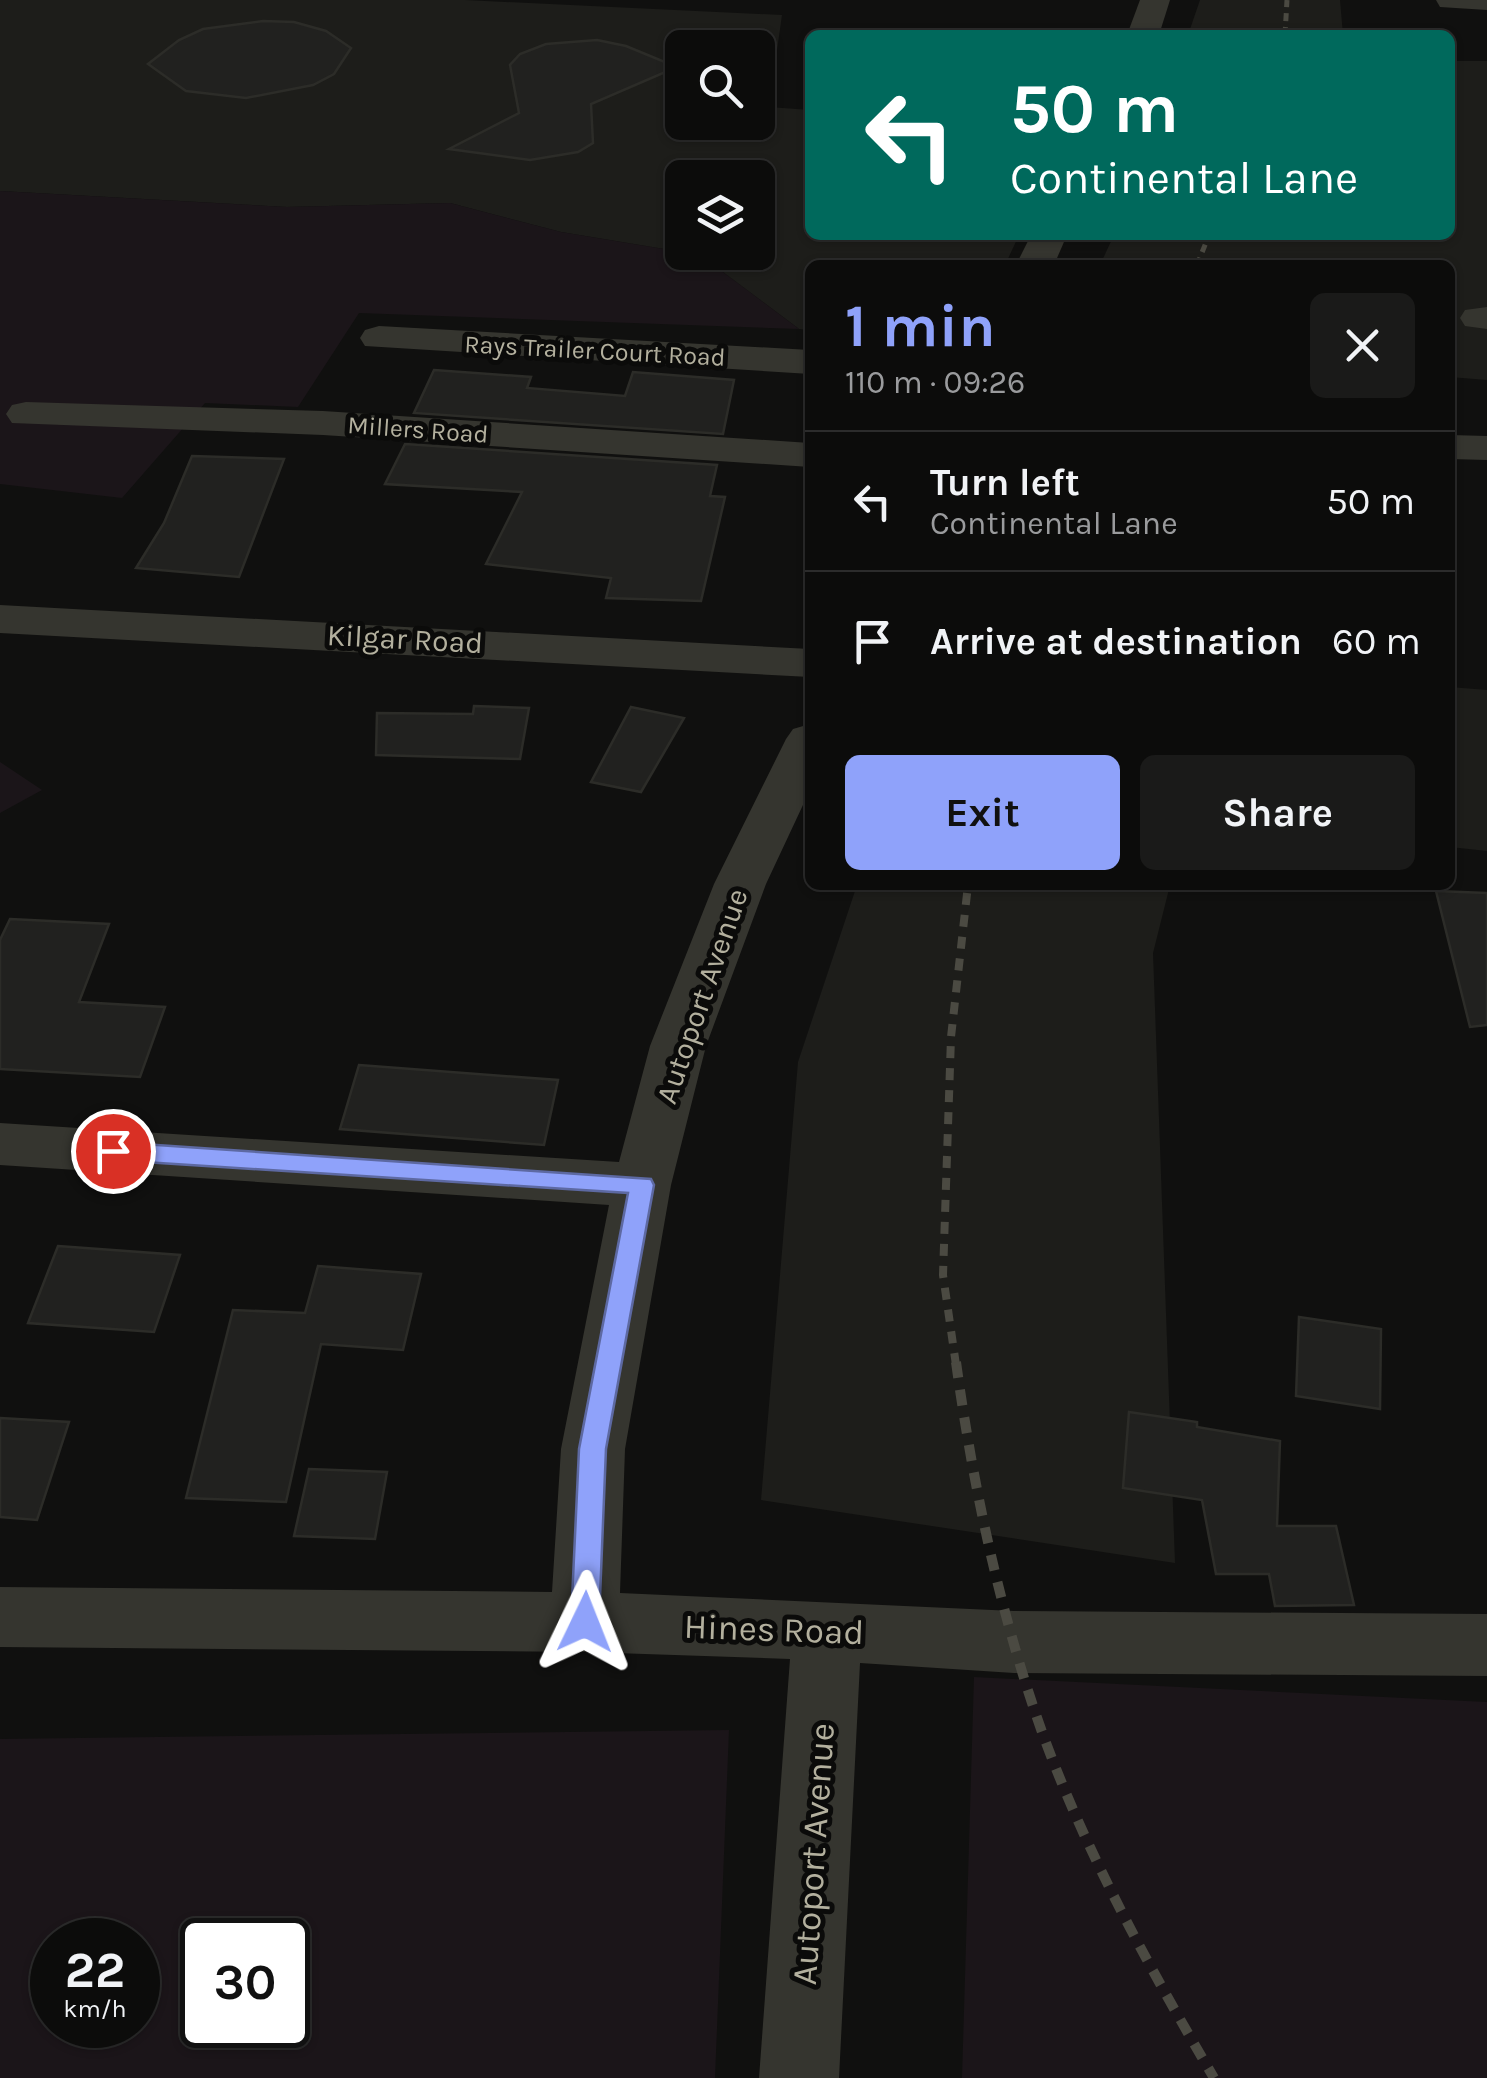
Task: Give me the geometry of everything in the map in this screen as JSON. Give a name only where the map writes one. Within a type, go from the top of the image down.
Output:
[{"type":"street","points":[[1145,30],[1155,0]]},
{"type":"street","points":[[1452,0],[1487,2]]},
{"type":"street","name":"Rays Trailer Court Road","points":[[379,338],[805,362]]},
{"type":"street","name":"Millers Road","points":[[26,414],[323,422],[805,455]]},
{"type":"street","points":[[1455,447],[1487,448]]},
{"type":"street","name":"Kilgar Road","points":[[0,619],[805,663]]},
{"type":"street","name":"Autoport Avenue","points":[[585,1622],[592,1449],[642,1185],[678,1046],[740,884],[805,749]]},
{"type":"street","points":[[0,1144],[642,1185]]},
{"type":"street","name":"Hines Road","points":[[0,1617],[585,1622],[827,1630],[1014,1642],[1487,1645]]},
{"type":"street","name":"Autoport Avenue","points":[[800,2078],[827,1630]]},
{"type":"shaded area","points":[[0,0],[465,0],[782,15],[775,65],[775,30],[665,30],[665,140],[775,140],[775,107],[805,110],[805,240],[1017,240],[1007,260],[805,260],[805,330],[720,270],[775,270],[775,160],[665,160],[665,249],[561,232],[450,203],[287,207],[0,191]]},
{"type":"shaded area","points":[[1200,0],[1340,0],[1343,30],[1190,30]]},
{"type":"shaded area","points":[[1455,61],[1487,61],[1487,380],[1455,377],[1455,260],[1102,260],[1112,240],[1455,240]]},
{"type":"shaded area","points":[[0,191],[287,207],[450,203],[561,232],[665,249],[665,270],[720,270],[799,329],[359,313],[298,407],[205,403],[122,498],[0,484]]},
{"type":"shaded area","points":[[1455,687],[1487,690],[1487,851],[1455,848]]},
{"type":"shaded area","points":[[0,762],[42,790],[0,813]]},
{"type":"shaded area","points":[[855,890],[1169,890],[1153,953],[1175,1563],[761,1500],[798,1062]]},
{"type":"shaded area","points":[[974,1677],[1487,1702],[1487,2078],[962,2078]]},
{"type":"shaded area","points":[[729,1730],[715,2078],[0,2078],[0,1739]]},
{"type":"building","points":[[263,21],[294,22],[326,31],[351,48],[334,74],[313,85],[246,98],[186,91],[148,64],[179,40],[203,29]]},
{"type":"building","points":[[597,40],[626,46],[665,62],[665,72],[591,104],[593,143],[578,152],[530,160],[449,149],[519,113],[510,65],[520,54],[546,44]]},
{"type":"building","points":[[434,370],[531,377],[527,388],[625,396],[633,372],[734,380],[723,434],[414,413]]},
{"type":"building","points":[[405,444],[717,465],[710,496],[725,497],[701,601],[606,598],[611,578],[486,564],[522,492],[385,484]]},
{"type":"building","points":[[192,456],[284,459],[239,577],[136,568],[164,523]]},
{"type":"building","points":[[474,706],[529,708],[520,759],[376,755],[377,713],[473,714]]},
{"type":"building","points":[[631,707],[684,718],[641,792],[591,782]]},
{"type":"building","points":[[1436,891],[1487,893],[1487,1025],[1470,1027]]},
{"type":"building","points":[[10,919],[109,924],[79,1002],[165,1007],[140,1077],[0,1069],[0,940]]},
{"type":"building","points":[[359,1065],[558,1080],[544,1145],[340,1129]]},
{"type":"building","points":[[58,1246],[180,1255],[154,1332],[28,1323]]},
{"type":"building","points":[[318,1266],[421,1274],[403,1350],[321,1344],[286,1502],[186,1498],[233,1310],[305,1313]]},
{"type":"building","points":[[1299,1317],[1381,1329],[1380,1409],[1296,1396]]},
{"type":"building","points":[[1129,1412],[1197,1422],[1197,1427],[1280,1441],[1277,1526],[1336,1526],[1354,1605],[1275,1606],[1269,1574],[1216,1574],[1202,1500],[1123,1488]]},
{"type":"building","points":[[0,1418],[69,1422],[37,1520],[0,1517]]},
{"type":"building","points":[[309,1469],[387,1472],[375,1539],[294,1536]]},
{"type":"railway","points":[[1285,30],[1287,0]]},
{"type":"railway","points":[[1199,260],[1207,240]]},
{"type":"railway","points":[[956,1365],[943,1275],[951,1037],[967,890]]},
{"type":"railway","points":[[956,1362],[990,1549],[1013,1642],[1042,1732],[1120,1909],[1214,2078]]},
{"type":"route","points":[[113,1151],[642,1185],[592,1449],[585,1622]]}]
